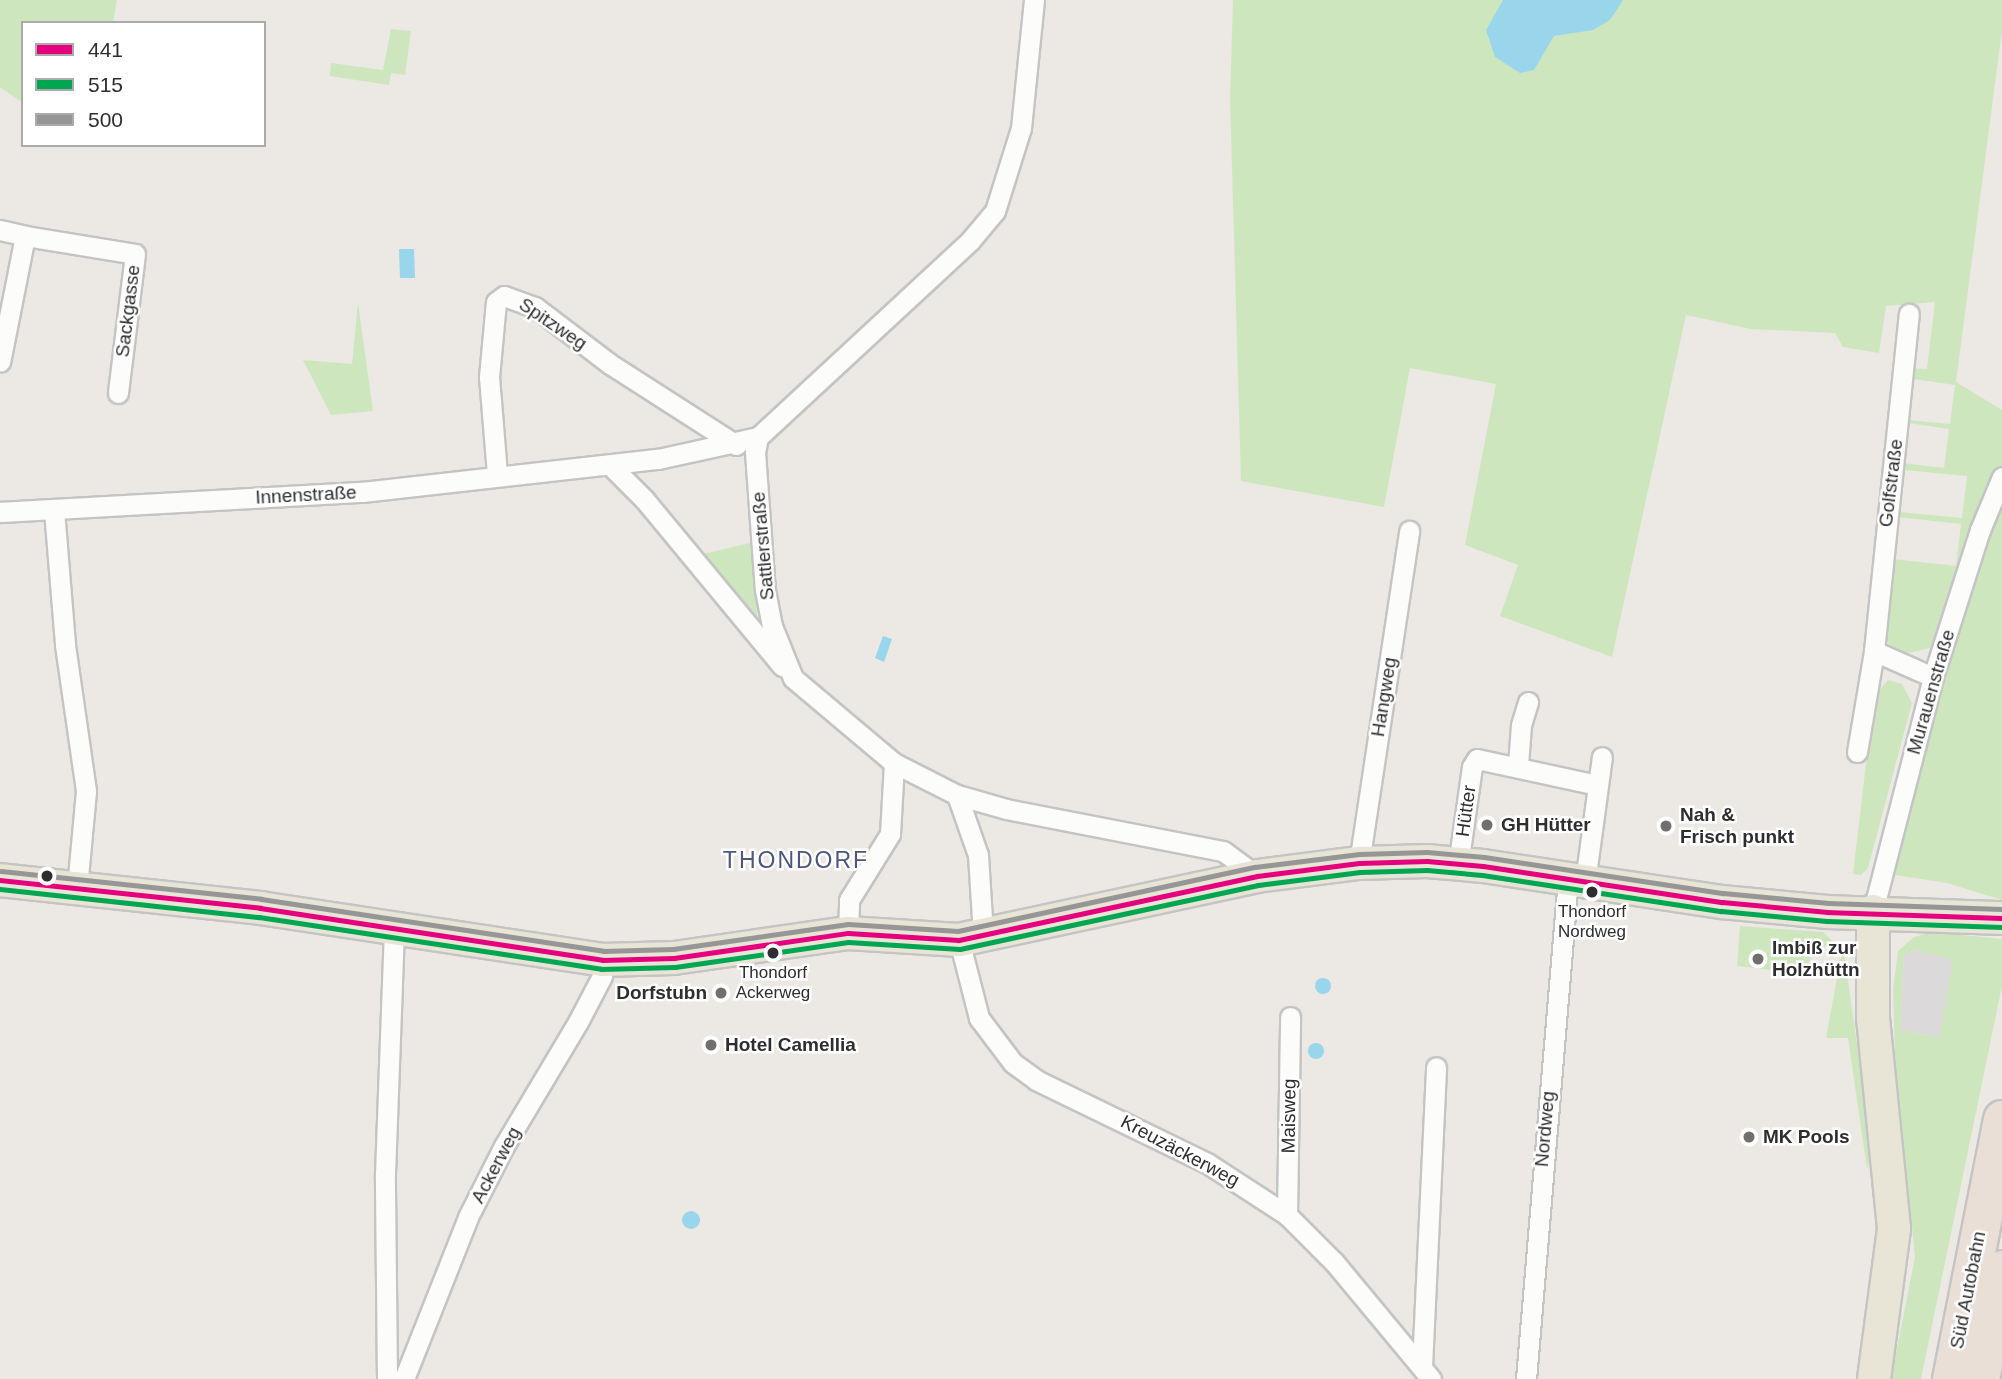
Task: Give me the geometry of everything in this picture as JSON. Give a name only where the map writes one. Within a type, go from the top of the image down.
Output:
[{"type":"highway","name":"Süd Autobahn","points":[[1951,1379],[2002,1119]]},
{"type":"highway","name":"Süd Autobahn","points":[[1980,1379],[2002,1269]]},
{"type":"main road","points":[[0,880],[394,929],[602,960],[674,957],[848,933],[971,937],[1257,876],[1359,863],[1458,865],[1722,902],[2002,918]]},
{"type":"main road","points":[[1873,911],[1873,1018],[1894,1229],[1874,1379]]},
{"type":"street","points":[[736,444],[758,437],[971,240],[995,211],[1021,128],[1034,0]]},
{"type":"street","name":"Sackgasse","points":[[0,230],[135,254],[118,393]]},
{"type":"street","points":[[0,362],[25,236]]},
{"type":"street","name":"Spitzweg","points":[[497,474],[489,377],[496,302],[504,296],[535,307],[610,364],[736,444]]},
{"type":"street","name":"Golfstraße","points":[[1857,752],[1874,651],[1909,314]]},
{"type":"street","name":"Sattlerstraße","points":[[758,437],[755,453],[765,590],[772,626],[793,678],[894,763],[957,795],[1006,809],[1223,851],[1257,876]]},
{"type":"street","name":"Innenstraße","points":[[0,512],[362,492],[497,474],[610,464],[736,444]]},
{"type":"street","points":[[610,464],[644,499],[793,678]]},
{"type":"street","name":"Murauenstraße","points":[[1873,911],[1933,677],[1980,530],[2002,478]]},
{"type":"street","points":[[54,510],[65,645],[86,791],[77,888]]},
{"type":"street","name":"Hangweg","points":[[1359,863],[1409,531]]},
{"type":"street","points":[[1874,651],[1933,677]]},
{"type":"street","points":[[1518,765],[1521,725],[1528,702]]},
{"type":"street","points":[[1576,881],[1602,757]]},
{"type":"street","name":"Hütter","points":[[1458,865],[1472,767],[1478,759],[1518,765],[1597,785]]},
{"type":"street","points":[[848,933],[849,900],[890,834],[894,763]]},
{"type":"street","name":"Kreuzäckerweg","points":[[957,795],[978,855],[971,937],[979,1018],[1021,1070],[1207,1163],[1287,1215],[1334,1262],[1426,1373]]},
{"type":"street","name":"Nordweg","points":[[1526,1379],[1576,881]]},
{"type":"street","points":[[387,1379],[385,1169],[394,929]]},
{"type":"street","name":"Ackerweg","points":[[404,1379],[468,1217],[504,1146],[578,1022],[602,976],[602,960]]},
{"type":"street","name":"Maisweg","points":[[1287,1215],[1290,1017]]},
{"type":"street","name":"Kreuzäckerweg","points":[[1426,1373],[1436,1067]]},
{"type":"shaded area","points":[[1914,950],[1954,960],[1939,1038],[1900,1030],[1904,955]]},
{"type":"green space","points":[[0,0],[117,0],[113,21],[21,21],[21,102],[0,87]]},
{"type":"green space","points":[[1233,0],[2002,0],[2002,30],[1956,382],[2002,410],[2002,900],[1947,883],[1883,873],[1943,645],[1908,653],[1894,648],[1875,631],[1904,368],[1927,369],[1935,302],[1886,306],[1879,353],[1843,347],[1835,333],[1751,329],[1686,315],[1612,657],[1500,616],[1518,565],[1465,545],[1496,384],[1410,368],[1384,507],[1241,481],[1230,98]],"holes":[[[1914,379],[1955,385],[1950,424],[1908,420]],[[1908,423],[1949,429],[1944,468],[1903,463]],[[1904,470],[1967,476],[1962,518],[1899,512]],[[1898,517],[1961,524],[1956,566],[1893,559]]]},
{"type":"green space","points":[[391,29],[411,31],[405,75],[391,73],[389,85],[330,76],[331,63],[383,70]]},
{"type":"green space","points":[[358,303],[373,411],[331,415],[303,360],[352,364]]},
{"type":"green space","points":[[750,543],[758,623],[699,555]]},
{"type":"green space","points":[[1888,680],[1902,684],[1912,703],[1868,868],[1861,875],[1853,874],[1874,696]]},
{"type":"green space","points":[[1740,926],[1823,932],[1844,952],[1872,1151],[1867,1169],[1848,1038],[1826,1038],[1842,951],[1816,944],[1805,974],[1737,966]]},
{"type":"green space","points":[[1933,932],[2002,939],[2002,986],[1921,1379],[1891,1379],[1915,1257],[1895,1056],[1893,989],[1898,951],[1914,937]],"holes":[[[1914,950],[1953,960],[1939,1038],[1900,1030],[1904,956]]]},
{"type":"water","points":[[1503,0],[1623,0],[1610,20],[1593,30],[1554,36],[1534,70],[1520,73],[1495,57],[1486,30]]},
{"type":"water","points":[[399,249],[414,249],[415,278],[400,278]]},
{"type":"water","points":[[883,636],[892,639],[884,662],[875,658]]},
{"type":"water","points":[[1320,978],[1326,978],[1331,986],[1329,992],[1320,994],[1315,989],[1315,983]]},
{"type":"water","points":[[1316,1043],[1322,1045],[1322,1057],[1316,1059],[1310,1057],[1308,1051],[1310,1045]]},
{"type":"water","points":[[691,1211],[697,1214],[700,1220],[697,1226],[691,1229],[685,1226],[682,1220],[685,1214]]},
{"type":"transit line","name":"500","points":[[1,871],[261,899],[603,951],[673,949],[848,924],[958,931],[1255,867],[1359,854],[1427,852],[1484,857],[1723,893],[1829,903],[2002,909]]},
{"type":"transit line","name":"441","points":[[0,880],[260,908],[602,960],[674,958],[848,933],[959,940],[1257,876],[1359,863],[1427,861],[1483,866],[1722,902],[1828,912],[2002,918]]},
{"type":"transit line","name":"515","points":[[0,889],[259,917],[601,969],[675,967],[848,942],[960,949],[1258,885],[1360,872],[1427,870],[1482,875],[1721,911],[1827,921],[2002,927]]},
{"type":"place","name":"GH Hütter","points":[[1487,825]]},
{"type":"place","name":"Nah & Frisch punkt","points":[[1666,826]]},
{"type":"place","name":"Thondorf Nordweg","points":[[1592,892]]},
{"type":"place","name":"Thondorf Ackerweg","points":[[773,953]]},
{"type":"place","name":"Imbiß zur Holzhüttn","points":[[1758,959]]},
{"type":"place","name":"Dorfstubn","points":[[721,993]]},
{"type":"place","name":"Hotel Camellia","points":[[711,1045]]},
{"type":"place","name":"MK Pools","points":[[1749,1137]]},
{"type":"district","name":"THONDORF","points":[[796,860]]}]
